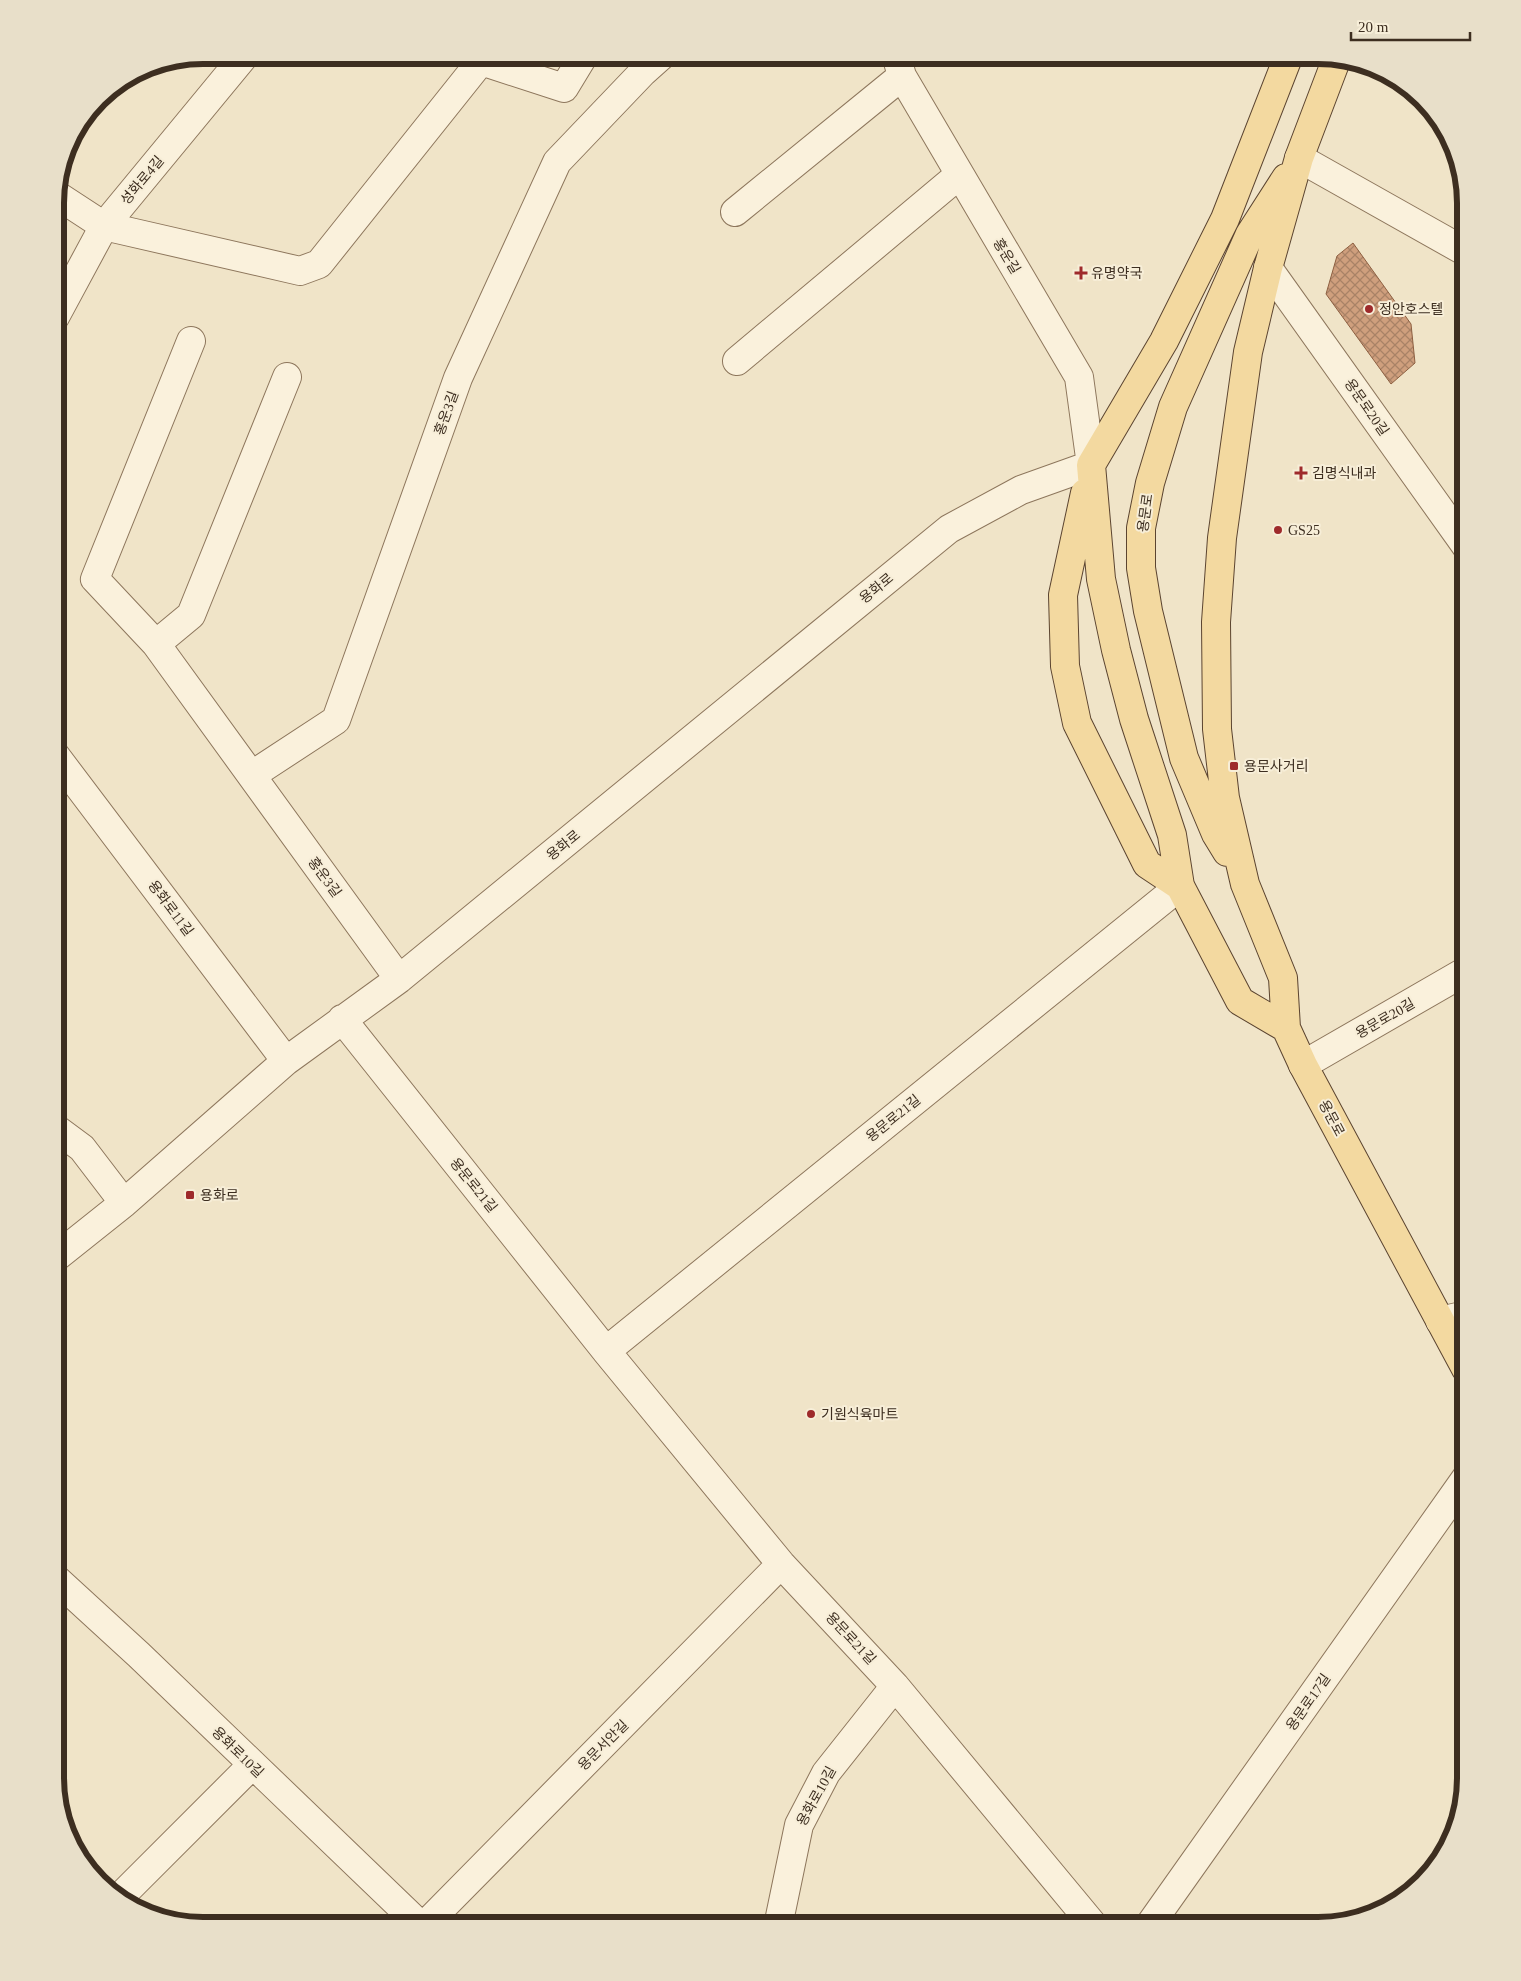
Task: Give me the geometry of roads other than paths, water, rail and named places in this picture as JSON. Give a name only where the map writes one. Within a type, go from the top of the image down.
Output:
[{"type":"main road","points":[[1267,115],[1271,64]]},
{"type":"main road","points":[[1180,886],[1147,864],[1077,723],[1065,666],[1063,595],[1091,465],[1164,341],[1225,219],[1287,64]]},
{"type":"main road","points":[[1326,64],[1327,84]]},
{"type":"main road","points":[[1286,1028],[1283,978],[1245,884],[1225,798],[1217,729],[1216,622],[1222,538],[1248,352],[1268,268],[1299,158],[1334,65]]},
{"type":"main road","name":"용문로","points":[[1245,884],[1216,834],[1184,758],[1161,664],[1141,568],[1142,528],[1150,483],[1173,407],[1214,311],[1250,234],[1299,158]]},
{"type":"main road","points":[[1091,465],[1101,579],[1129,703],[1172,835],[1180,886],[1240,1001],[1286,1028]]},
{"type":"main road","points":[[1129,703],[1132,669],[1139,659],[1150,657],[1161,664]]},
{"type":"main road","name":"용문로","points":[[1286,1028],[1303,1065],[1453,1318],[1457,1334]]},
{"type":"street","name":"성화로4길","points":[[64,299],[104,226],[238,64]]},
{"type":"street","points":[[64,200],[104,226],[300,271],[319,264],[479,64]]},
{"type":"street","points":[[490,64],[564,88],[579,64]]},
{"type":"street","name":"홍운3길","points":[[252,775],[336,720],[458,378],[557,162],[652,64]]},
{"type":"street","points":[[735,212],[899,66]]},
{"type":"street","name":"홍운길","points":[[899,66],[959,175],[1079,377],[1091,465]]},
{"type":"street","points":[[1299,158],[1457,247]]},
{"type":"street","points":[[737,361],[959,175]]},
{"type":"street","name":"용문로20길","points":[[1268,268],[1457,533]]},
{"type":"street","name":"홍운3길","points":[[191,341],[94,579],[156,644],[398,979]]},
{"type":"street","points":[[156,644],[191,615],[287,376]]},
{"type":"street","name":"용화로","points":[[64,1251],[124,1203],[286,1061],[398,979],[949,529],[1020,490],[1091,465]]},
{"type":"street","name":"용화로11길","points":[[64,766],[286,1061]]},
{"type":"street","name":"용문로21길","points":[[606,1351],[1180,886]]},
{"type":"street","name":"용문로20길","points":[[1303,1065],[1457,976]]},
{"type":"street","name":"용문로21길","points":[[342,1020],[606,1351],[782,1564],[896,1686],[1087,1917]]},
{"type":"street","points":[[64,1135],[82,1148],[124,1203]]},
{"type":"street","name":"용문로17길","points":[[1155,1917],[1457,1491]]},
{"type":"street","name":"용문서안길","points":[[432,1917],[782,1564]]},
{"type":"street","name":"용화로10길","points":[[64,1586],[139,1655],[252,1765],[413,1917]]},
{"type":"street","name":"용화로10길","points":[[780,1917],[799,1825],[826,1773],[896,1686]]},
{"type":"street","points":[[125,1893],[252,1765]]},
{"type":"place","name":"유명약국","points":[[1081,273]]},
{"type":"place","name":"정안호스텔","points":[[1369,309]]},
{"type":"place","name":"김명식내과","points":[[1301,473]]},
{"type":"place","name":"GS25","points":[[1278,530]]},
{"type":"place","name":"용문사거리","points":[[1234,766]]},
{"type":"place","name":"용화로","points":[[190,1195]]},
{"type":"place","name":"기원식육마트","points":[[811,1414]]}]
